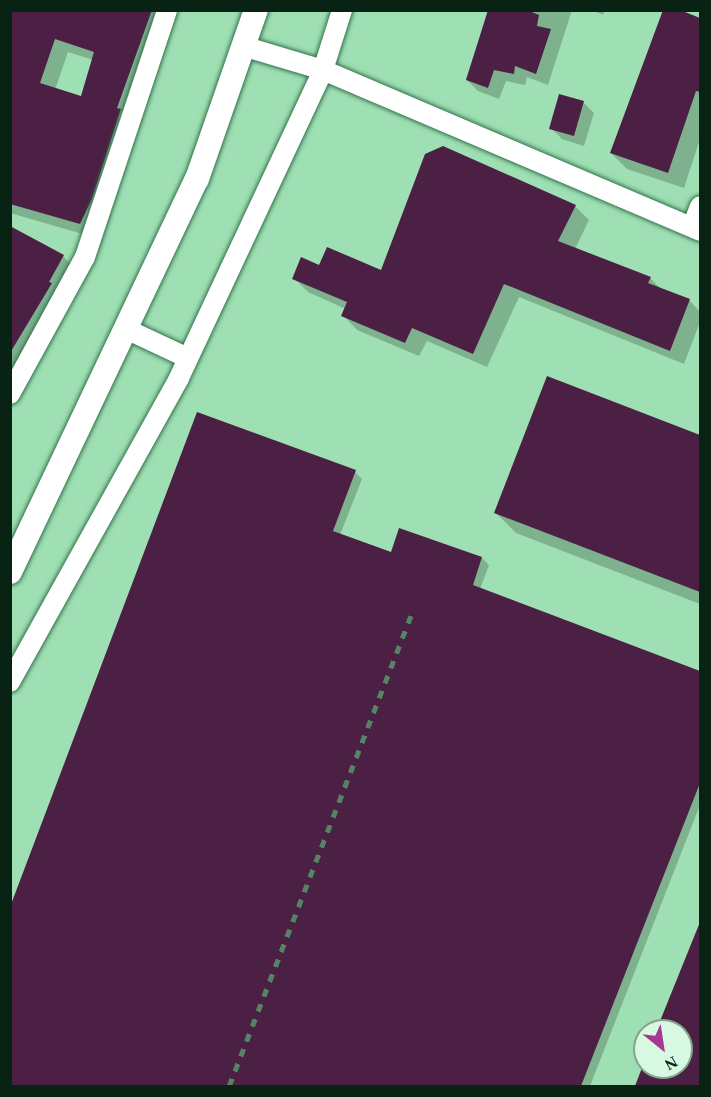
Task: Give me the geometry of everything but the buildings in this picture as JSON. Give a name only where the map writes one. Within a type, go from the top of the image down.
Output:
[{"type":"street","points":[[10,394],[86,257],[167,10]]},
{"type":"street","points":[[10,572],[197,179],[246,47],[256,10]]},
{"type":"street","points":[[10,682],[188,358],[323,70],[342,10]]},
{"type":"street","points":[[246,47],[323,70],[696,229],[700,206]]},
{"type":"street","points":[[126,329],[188,358]]},
{"type":"railway","points":[[229,1086],[411,615]]}]
